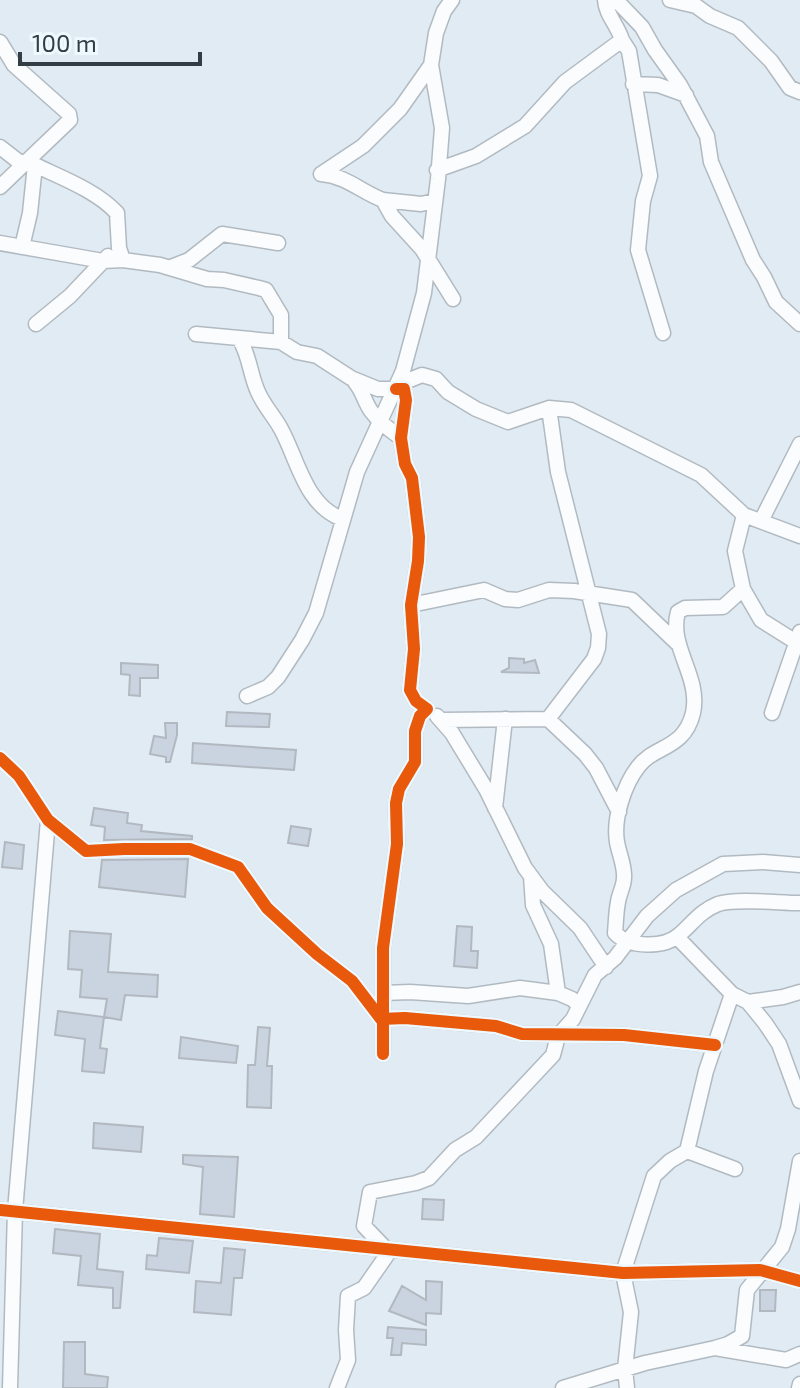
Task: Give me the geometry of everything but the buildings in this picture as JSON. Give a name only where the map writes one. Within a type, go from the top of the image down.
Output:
[{"type":"street","points":[[247,696],[268,687],[278,677],[316,613],[357,472],[396,389],[420,311],[429,260],[442,128],[431,65],[436,33],[452,0]]},
{"type":"street","points":[[605,0],[606,13],[616,22],[629,51],[633,84],[640,101],[650,176],[643,201],[638,250],[663,333]]},
{"type":"street","points":[[616,0],[642,27],[686,95],[707,136],[711,162],[753,260],[776,302],[800,324]]},
{"type":"street","points":[[670,0],[696,6],[738,28],[771,61],[790,88],[800,92]]},
{"type":"street","points":[[437,170],[476,156],[525,126],[565,82],[622,40]]},
{"type":"street","points":[[0,42],[14,65],[69,114],[70,120],[29,164],[0,187]]},
{"type":"street","points":[[431,65],[400,109],[363,146],[321,174],[345,179],[356,184],[364,194],[383,200],[421,204],[435,201]]},
{"type":"street","points":[[633,84],[658,85],[686,95]]},
{"type":"street","points":[[0,147],[110,206],[117,213],[120,256],[123,260]]},
{"type":"street","points":[[22,247],[30,213],[29,164]]},
{"type":"street","points":[[383,200],[392,216],[429,260],[453,299]]},
{"type":"street","points":[[171,267],[189,260],[222,234],[278,243]]},
{"type":"street","points":[[36,324],[70,296],[103,261],[118,238]]},
{"type":"street","points":[[0,243],[103,261],[123,260],[171,267],[207,279],[266,290],[281,315],[281,342]]},
{"type":"street","points":[[196,334],[281,342],[297,352],[317,356],[351,378],[378,389],[404,389],[406,400],[401,438],[405,464],[412,478],[419,528],[418,561],[411,605],[414,649],[410,690],[416,701],[443,720],[486,789],[531,876],[580,928],[606,967]]},
{"type":"street","points":[[240,340],[258,392],[284,434],[300,473],[331,515],[342,519]]},
{"type":"street","points":[[396,389],[422,375],[436,379],[458,399],[508,422],[549,408],[571,410],[701,475],[744,515],[800,536]]},
{"type":"street","points":[[351,378],[362,389],[370,409],[386,428],[401,438]]},
{"type":"street","points":[[548,719],[594,659],[599,634],[558,472],[549,408]]},
{"type":"street","points":[[761,521],[800,444]]},
{"type":"street","points":[[744,515],[735,551],[743,589],[761,620],[798,637],[772,713]]},
{"type":"street","points":[[743,589],[723,607],[685,608],[678,612],[677,643],[693,683],[691,719],[675,743],[639,765],[625,793],[616,840],[624,877],[618,899],[615,933],[629,942],[661,942],[677,937],[699,914],[721,903],[800,903]]},
{"type":"street","points":[[411,605],[484,590],[505,599],[518,600],[549,590],[632,600],[677,643]]},
{"type":"street","points":[[383,1054],[383,948],[397,844],[396,803],[399,789],[415,762],[414,735],[420,716],[427,709]]},
{"type":"street","points":[[495,809],[505,719]]},
{"type":"street","points":[[443,720],[548,719],[596,768],[619,812]]},
{"type":"street","points":[[0,758],[19,776],[48,820],[86,851],[190,849],[238,867],[267,908],[352,981],[381,1019]]},
{"type":"street","points":[[10,1388],[7,1210],[48,820]]},
{"type":"street","points":[[337,1388],[348,1360],[348,1296],[364,1288],[387,1255],[386,1249],[364,1226],[370,1192],[429,1178],[455,1150],[476,1137],[553,1055],[558,1036],[573,1019],[595,975],[629,942],[661,902],[723,864],[763,862],[800,865]]},
{"type":"street","points":[[531,876],[533,905],[548,934],[554,955],[558,993]]},
{"type":"street","points":[[677,937],[732,994],[748,1002],[779,1044],[800,1101]]},
{"type":"street","points":[[383,993],[468,996],[520,988],[558,993],[579,1005]]},
{"type":"street","points":[[748,1002],[800,992]]},
{"type":"street","points":[[627,1388],[625,1369],[631,1312],[623,1273],[654,1176],[687,1151],[706,1071],[732,994]]},
{"type":"street","points":[[381,1019],[405,1018],[496,1026],[522,1034],[624,1035],[715,1045]]},
{"type":"street","points":[[687,1151],[735,1169]]},
{"type":"street","points":[[563,1388],[625,1369],[715,1348],[742,1336],[747,1290],[760,1270],[782,1247],[788,1229],[800,1161]]},
{"type":"street","points":[[7,1210],[623,1273],[760,1270],[800,1281]]},
{"type":"street","points":[[715,1348],[786,1360],[800,1354]]},
{"type":"cycle path","points":[[383,1054],[383,948],[397,844],[396,803],[399,789],[415,762],[415,731],[420,716],[427,709],[416,701],[410,690],[414,649],[411,605],[419,537],[412,478],[405,464],[401,438],[406,400],[404,389],[396,389]]},
{"type":"cycle path","points":[[0,758],[19,776],[48,820],[86,851],[190,849],[238,867],[267,908],[352,981],[381,1019],[405,1018],[496,1026],[522,1034],[624,1035],[715,1045]]},
{"type":"cycle path","points":[[0,1210],[623,1273],[760,1270],[800,1281]]}]
